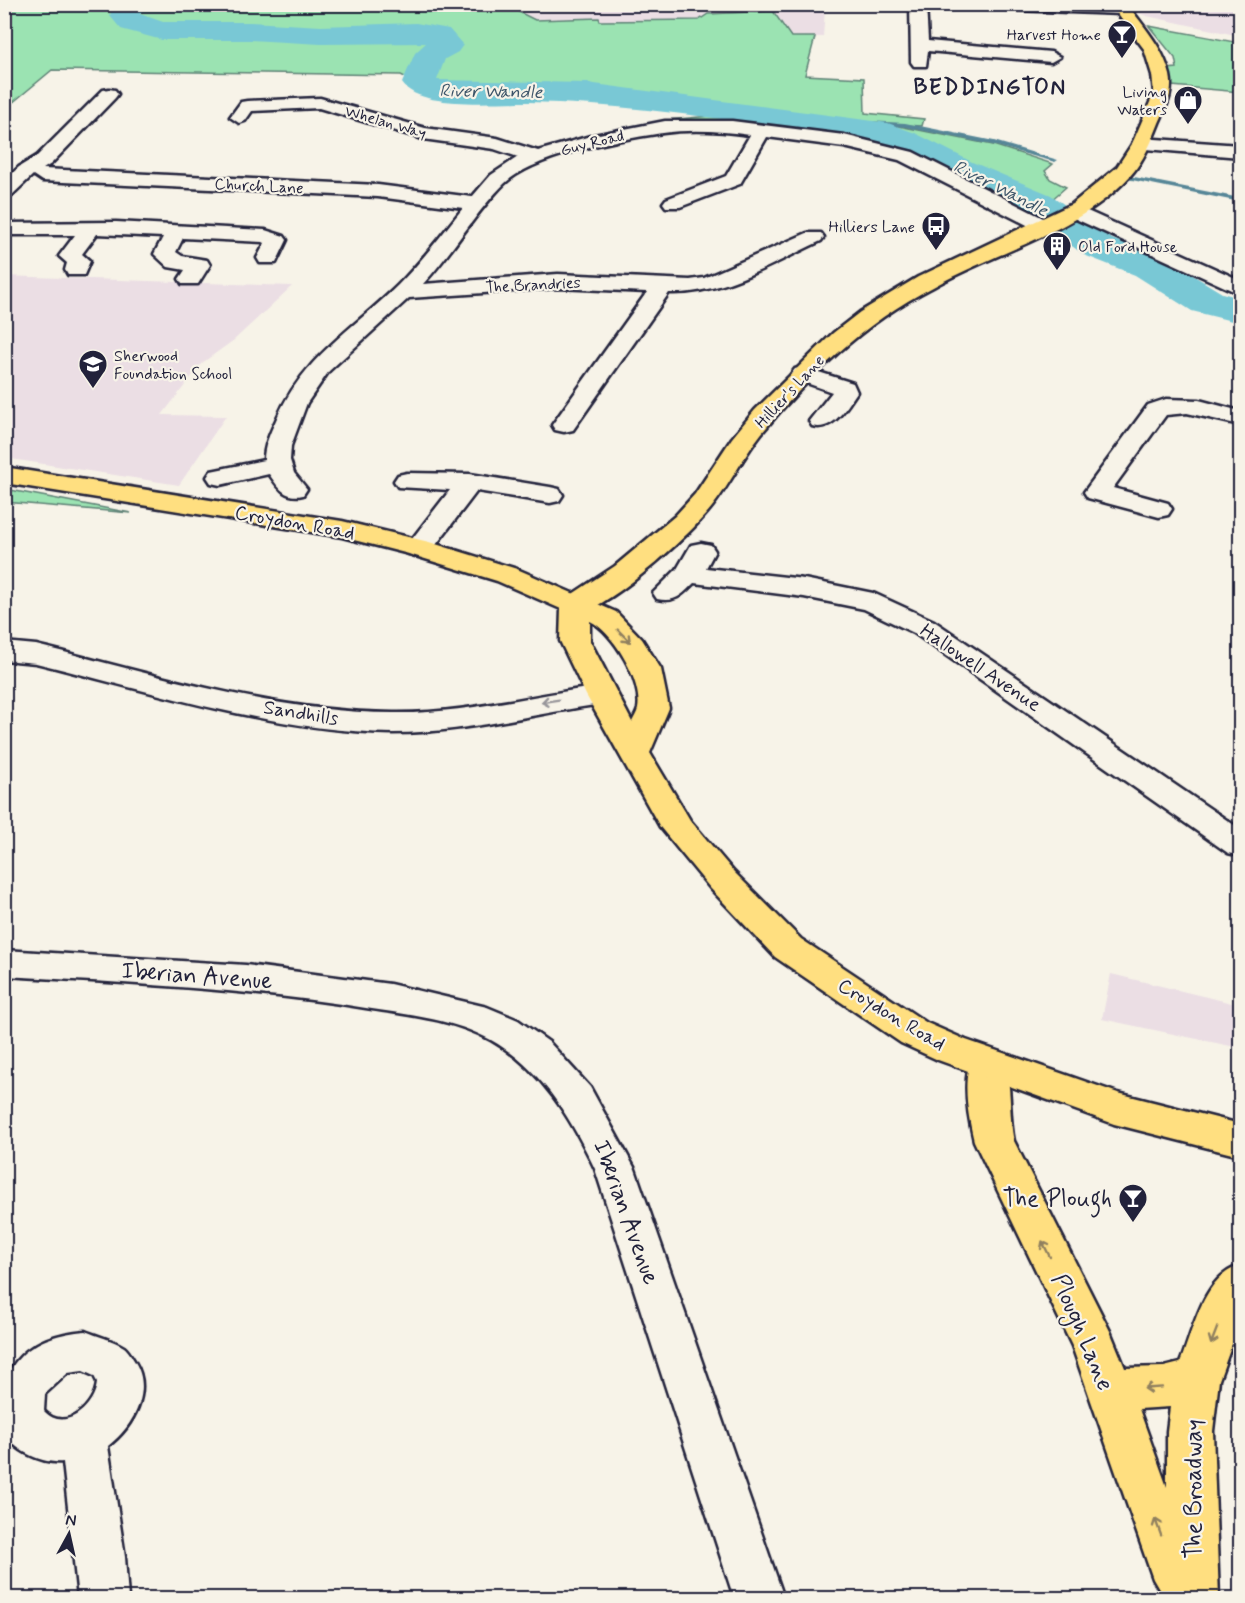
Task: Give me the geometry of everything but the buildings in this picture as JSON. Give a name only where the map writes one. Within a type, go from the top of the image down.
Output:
[{"type":"main road","points":[[1120,7],[1152,49],[1162,84],[1161,101],[1141,144]]},
{"type":"main road","name":"Hillier's Lane","points":[[575,605],[648,557],[687,518],[717,481],[740,444],[803,374],[843,337],[905,292],[1074,211],[1118,177],[1141,144]]},
{"type":"main road","name":"Croydon Road","points":[[4,475],[342,529],[419,548],[507,575],[606,618],[632,645],[646,669],[654,708],[635,752]]},
{"type":"main road","name":"Croydon Road","points":[[575,605],[575,641],[602,695],[677,827],[722,880],[788,948],[914,1032],[987,1065],[1114,1108],[1240,1140]]},
{"type":"main road","name":"Plough Lane","points":[[987,1065],[988,1119],[994,1142],[1094,1345],[1170,1562],[1193,1599]]},
{"type":"main road","name":"The Broadway","points":[[1193,1599],[1190,1431],[1196,1380],[1227,1300],[1240,1284]]},
{"type":"main road","points":[[1109,1389],[1164,1388],[1196,1380]]},
{"type":"street","points":[[918,4],[919,53],[1051,57]]},
{"type":"street","points":[[990,4],[1120,7]]},
{"type":"street","points":[[4,192],[34,173],[44,160],[110,94]]},
{"type":"street","name":"Whelan Way","points":[[239,117],[247,106],[320,103],[423,133],[497,144],[537,157]]},
{"type":"street","name":"Guy Road","points":[[277,465],[277,450],[288,420],[316,369],[403,292],[475,203],[508,172],[537,157],[594,141],[665,127],[714,126],[844,141],[906,156],[1042,225]]},
{"type":"street","points":[[673,203],[733,180],[762,130]]},
{"type":"street","points":[[1141,144],[1240,151]]},
{"type":"street","name":"Church Lane","points":[[34,173],[378,191],[475,203]]},
{"type":"street","points":[[1074,211],[1240,288]]},
{"type":"street","points":[[4,229],[91,228],[273,237],[277,240],[268,258]]},
{"type":"street","points":[[76,270],[79,261],[70,256],[91,228]]},
{"type":"street","points":[[177,231],[165,250],[165,254],[176,262],[198,265],[190,279]]},
{"type":"street","name":"The Brandries","points":[[403,292],[558,281],[690,287],[710,283],[814,237]]},
{"type":"street","points":[[564,425],[639,316],[663,286]]},
{"type":"street","points":[[803,374],[844,388],[845,392],[821,421]]},
{"type":"street","points":[[1159,509],[1097,492],[1157,410],[1168,406],[1182,406],[1240,418]]},
{"type":"street","points":[[220,477],[277,465],[280,473],[294,489]]},
{"type":"street","points":[[407,481],[470,482],[550,495]]},
{"type":"street","points":[[419,548],[470,482]]},
{"type":"street","name":"Hallowell Avenue","points":[[685,573],[804,588],[873,602],[924,627],[1240,845]]},
{"type":"street","name":"Sandhills","points":[[4,651],[36,654],[229,700],[370,723],[427,722],[549,701],[602,695]]},
{"type":"street","name":"Iberian Avenue","points":[[4,963],[218,975],[294,982],[362,993],[441,1008],[492,1023],[518,1038],[542,1057],[571,1088],[594,1124],[615,1169],[759,1599]]},
{"type":"street","points":[[83,1436],[100,1557],[103,1599]]},
{"type":"shaded area","points":[[518,4],[904,4],[905,12],[825,9],[823,37],[544,35],[540,25],[533,18],[517,11]]},
{"type":"shaded area","points":[[1132,5],[1240,5],[1240,36],[1147,16],[1135,12]]},
{"type":"shaded area","name":"Sherwood Foundation School","points":[[4,276],[292,286],[234,340],[202,363],[162,415],[226,416],[179,485],[5,458]]},
{"type":"shaded area","points":[[1111,974],[1240,1005],[1240,1048],[1102,1019]]},
{"type":"green space","points":[[518,4],[517,11],[535,20],[599,18],[600,21],[699,20],[708,14],[773,11],[791,37],[815,37],[805,75],[864,78],[865,113],[924,119],[922,126],[815,120],[587,93],[431,90],[401,75],[52,70],[5,109],[5,5]]},
{"type":"green space","points":[[1149,26],[1240,43],[1240,92],[1172,86],[1167,69],[1177,68],[1175,58]]},
{"type":"green space","points":[[720,115],[852,132],[867,138],[862,142],[732,122],[668,120]]},
{"type":"green space","points":[[858,124],[899,126],[993,145],[1053,164],[1045,171],[1050,179],[1066,187],[1049,202],[950,161],[894,131]]},
{"type":"green space","points":[[5,489],[131,513],[5,502]]},
{"type":"waterway","name":"River Wandle","points":[[133,4],[125,9],[125,16],[132,23],[162,31],[250,31],[321,35],[416,32],[438,36],[447,45],[431,53],[418,83],[431,90],[587,93],[876,130],[903,140],[959,170],[1038,203],[1098,247],[1149,266],[1207,302],[1240,311]]},
{"type":"waterway","name":"River Wandle","points":[[815,120],[905,125],[994,143],[1055,160]]},
{"type":"waterway","name":"River Wandle","points":[[1129,178],[1240,200]]},
{"type":"place","name":"Harvest Home","points":[[1122,60]]},
{"type":"place","name":"Living Waters","points":[[1188,126]]},
{"type":"place","name":"Hilliers Lane","points":[[936,252]]},
{"type":"place","name":"Old Ford House","points":[[1057,272]]},
{"type":"place","name":"Sherwood Foundation School","points":[[93,390]]},
{"type":"place","name":"The Plough","points":[[1133,1224]]},
{"type":"district","name":"BEDDINGTON","points":[[990,86]]}]
